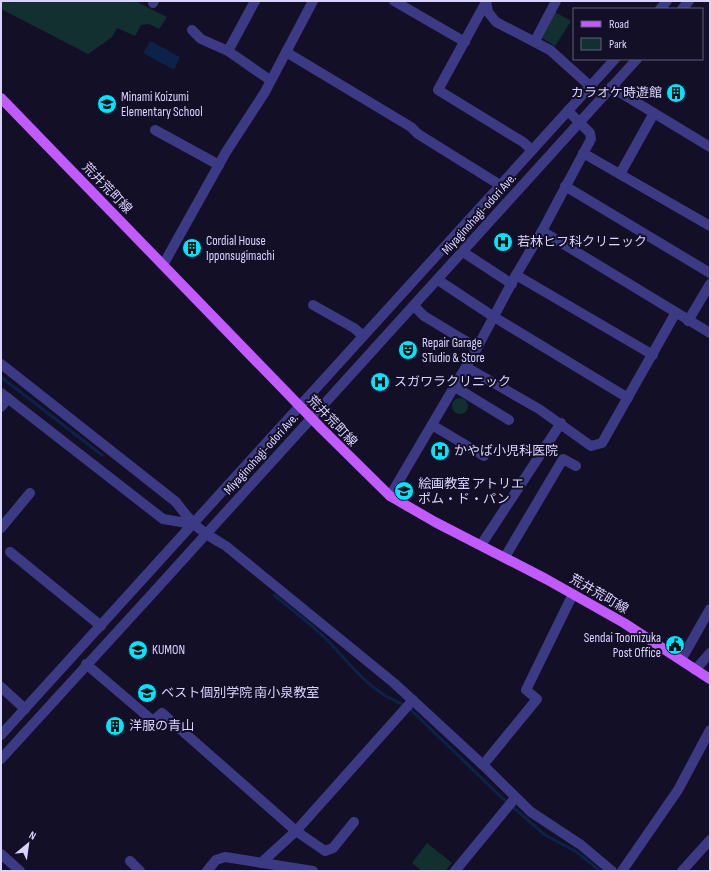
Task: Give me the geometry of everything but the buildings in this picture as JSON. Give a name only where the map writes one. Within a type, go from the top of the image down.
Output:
[{"type":"main road","name":"荒井荒町線","points":[[1,98],[300,407],[390,496],[435,522],[505,557],[624,623],[710,679]]},
{"type":"street","points":[[228,51],[255,1]]},
{"type":"street","points":[[163,265],[218,165],[286,52],[313,1]]},
{"type":"street","points":[[394,1],[465,42]]},
{"type":"street","points":[[486,1],[438,90],[523,142],[532,150]]},
{"type":"street","points":[[486,1],[488,12],[496,22],[535,41],[555,54],[590,86]]},
{"type":"street","points":[[535,41],[556,1]]},
{"type":"street","points":[[192,30],[201,39],[228,51],[270,80]]},
{"type":"street","points":[[286,52],[411,127],[418,134],[500,185]]},
{"type":"street","name":"Miyaginohagi-odori Ave.","points":[[1,735],[614,60]]},
{"type":"street","name":"Miyaginohagi-odori Ave.","points":[[1,758],[206,535],[636,60]]},
{"type":"street","points":[[611,87],[710,147]]},
{"type":"street","points":[[390,496],[466,368],[591,139],[590,133],[568,111]]},
{"type":"street","points":[[620,174],[654,113]]},
{"type":"street","points":[[155,130],[218,165]]},
{"type":"street","points":[[583,153],[710,226]]},
{"type":"street","points":[[565,186],[710,274]]},
{"type":"street","points":[[542,231],[688,322],[710,334]]},
{"type":"street","points":[[463,252],[653,356]]},
{"type":"street","points":[[438,280],[494,317],[628,398]]},
{"type":"street","points":[[688,322],[710,284]]},
{"type":"street","points":[[313,305],[354,328],[363,336]]},
{"type":"street","points":[[414,306],[424,316],[477,348]]},
{"type":"street","points":[[466,368],[561,423],[592,446],[602,443],[653,356],[675,314]]},
{"type":"street","points":[[1,364],[176,502],[193,524],[206,535],[226,546],[409,704],[483,765],[511,802],[531,812],[581,845],[612,871]]},
{"type":"street","points":[[455,387],[509,420]]},
{"type":"street","points":[[1,407],[5,396],[163,519],[193,524]]},
{"type":"street","points":[[481,545],[561,423]]},
{"type":"street","points":[[432,425],[484,456]]},
{"type":"street","points":[[505,557],[563,459],[576,466]]},
{"type":"street","points":[[1,528],[30,493]]},
{"type":"street","points":[[10,552],[101,626]]},
{"type":"street","points":[[483,765],[537,699],[526,690],[573,594]]},
{"type":"street","points":[[681,660],[710,609]]},
{"type":"street","points":[[695,670],[710,653]]},
{"type":"street","points":[[86,664],[153,721],[162,713],[296,831],[325,851],[333,848],[354,822]]},
{"type":"street","points":[[1,687],[25,710]]},
{"type":"street","points":[[261,863],[296,831],[409,704]]},
{"type":"street","points":[[622,871],[678,790],[710,730]]},
{"type":"street","points":[[460,869],[511,802]]},
{"type":"street","points":[[682,871],[708,845]]},
{"type":"street","points":[[1,854],[20,871]]},
{"type":"street","points":[[207,871],[216,860],[225,857],[313,871]]},
{"type":"street","points":[[130,861],[140,871]]},
{"type":"green space","points":[[1,1],[135,1],[167,17],[159,29],[149,24],[141,25],[135,36],[117,28],[112,37],[88,54],[1,9]]},
{"type":"green space","points":[[555,12],[571,21],[555,46],[542,38]]},
{"type":"green space","points":[[460,398],[467,403],[468,406],[463,413],[460,414],[453,409],[452,406],[457,399]]},
{"type":"green space","points":[[427,843],[452,863],[445,871],[422,871],[412,863]]},
{"type":"water","points":[[150,41],[180,57],[174,70],[143,53]]},
{"type":"waterway","points":[[1,377],[102,455]]},
{"type":"waterway","points":[[274,595],[320,633],[369,684],[386,696],[410,709],[498,794],[545,835],[577,852],[600,871]]},
{"type":"place","name":"カラオケ時遊館","points":[[676,93]]},
{"type":"place","name":"Minami Koizumi Elementary School","points":[[107,104]]},
{"type":"place","name":"若林ヒフ科クリニック","points":[[503,242]]},
{"type":"place","name":"Cordial House Ipponsugimachi","points":[[192,248]]},
{"type":"place","name":"Repair Garage STudio & Store","points":[[408,350]]},
{"type":"place","name":"スガワラクリニック","points":[[380,382]]},
{"type":"place","name":"かやば小児科医院","points":[[440,451]]},
{"type":"place","name":"絵画教室 アトリエ ポム・ド・パン","points":[[404,491]]},
{"type":"place","name":"Sendai Toomizuka Post Office","points":[[675,645]]},
{"type":"place","name":"KUMON","points":[[138,650]]},
{"type":"place","name":"ベスト個別学院 南小泉教室","points":[[147,693]]},
{"type":"place","name":"洋服の青山","points":[[115,726]]}]
